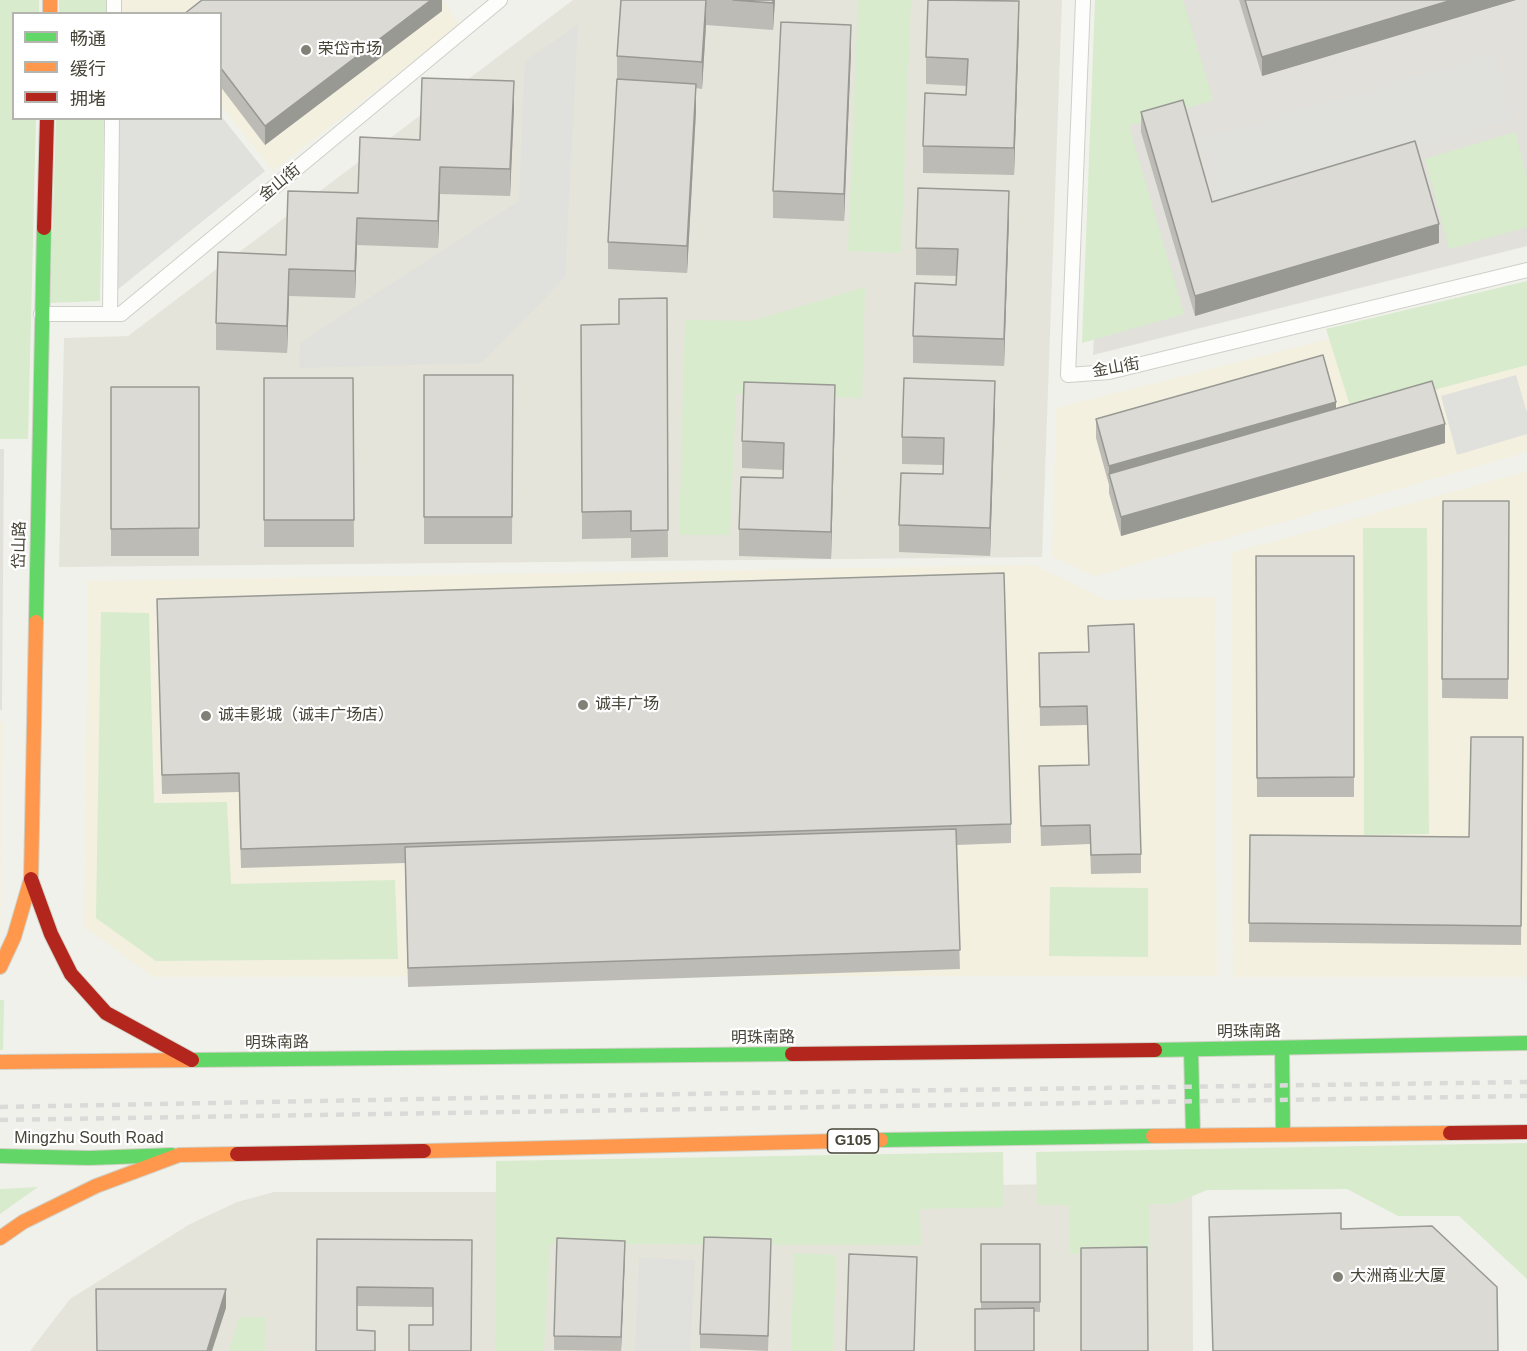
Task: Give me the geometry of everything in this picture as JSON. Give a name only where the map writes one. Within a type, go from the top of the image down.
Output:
[{"type":"main road","name":"岱山路","points":[[0,967],[14,937],[31,879],[41,314],[47,120]]},
{"type":"main road","points":[[31,879],[51,934],[71,974],[106,1013],[192,1060]]},
{"type":"main road","name":"明珠南路","points":[[0,1062],[1191,1050],[1527,1043]]},
{"type":"main road","points":[[1282,1048],[1283,1134]]},
{"type":"main road","points":[[1191,1050],[1193,1135]]},
{"type":"main road","name":"G105","points":[[179,1155],[1193,1135],[1527,1132]]},
{"type":"main road","points":[[0,1238],[23,1222],[96,1186],[179,1155]]},
{"type":"main road","name":"Mingzhu South Road","points":[[0,1156],[89,1158],[179,1155]]},
{"type":"lane","name":"金山街","points":[[41,314],[121,314],[500,0]]},
{"type":"lane","name":"金山街","points":[[1083,0],[1068,375],[1109,372],[1527,270]]},
{"type":"lane","points":[[110,314],[112,120]]},
{"type":"shaded area","name":"荣岱市场","points":[[119,0],[443,0],[460,25],[273,171],[222,107],[222,12],[118,12]]},
{"type":"shaded area","points":[[573,0],[1062,0],[1042,557],[59,567],[64,338],[128,336]]},
{"type":"shaded area","points":[[1111,0],[1527,0],[1527,246],[1093,355]]},
{"type":"shaded area","points":[[578,25],[565,277],[481,363],[299,368],[300,343],[519,201],[525,61]]},
{"type":"shaded area","points":[[1493,54],[1511,120],[1219,205],[1201,139]]},
{"type":"shaded area","points":[[222,117],[265,171],[111,295],[112,120],[222,120]]},
{"type":"shaded area","points":[[1527,289],[1527,452],[1095,576],[1052,557],[1056,408]]},
{"type":"shaded area","points":[[1516,375],[1527,413],[1527,434],[1457,455],[1441,396]]},
{"type":"shaded area","points":[[0,449],[4,449],[2,710],[0,710]]},
{"type":"shaded area","points":[[1527,471],[1527,977],[1233,977],[1231,553]]},
{"type":"shaded area","name":"诚丰广场","points":[[1034,565],[1107,600],[1215,597],[1217,976],[153,977],[84,927],[88,581]]},
{"type":"shaded area","points":[[0,722],[3,722],[0,974]]},
{"type":"shaded area","points":[[1192,1182],[1193,1351],[30,1351],[70,1299],[190,1224],[237,1202],[274,1192],[540,1192]]},
{"type":"shaded area","points":[[639,1258],[695,1260],[690,1351],[635,1351]]},
{"type":"green space","points":[[0,0],[39,0],[39,12],[12,12],[12,120],[36,120],[28,439],[0,439]]},
{"type":"green space","points":[[59,0],[107,0],[106,12],[59,12]]},
{"type":"green space","points":[[858,0],[911,0],[901,253],[848,251]]},
{"type":"green space","points":[[1095,0],[1183,0],[1213,100],[1129,126],[1184,314],[1082,343]]},
{"type":"green space","points":[[56,120],[104,120],[100,301],[50,303]]},
{"type":"green space","points":[[1515,132],[1527,176],[1527,227],[1449,249],[1425,159]]},
{"type":"green space","points":[[1527,281],[1527,365],[1352,412],[1326,329]]},
{"type":"green space","points":[[865,287],[862,398],[736,394],[730,535],[679,535],[685,320],[752,321]]},
{"type":"green space","points":[[1363,528],[1427,528],[1429,834],[1364,835]]},
{"type":"green space","points":[[101,612],[149,613],[154,803],[227,802],[231,884],[395,880],[398,959],[156,961],[96,918]]},
{"type":"green space","points":[[1050,887],[1148,888],[1148,957],[1049,956]]},
{"type":"green space","points":[[0,1000],[4,1000],[3,1050],[0,1050]]},
{"type":"green space","points":[[1527,1143],[1527,1279],[1459,1216],[1398,1216],[1347,1189],[1207,1190],[1174,1204],[1149,1204],[1149,1253],[1070,1254],[1069,1205],[1037,1205],[1036,1152]]},
{"type":"green space","points":[[1003,1152],[1004,1207],[920,1209],[921,1245],[550,1244],[544,1351],[495,1351],[496,1161]]},
{"type":"green space","points":[[38,1187],[0,1214],[0,1189]]},
{"type":"green space","points":[[794,1253],[836,1255],[833,1351],[791,1351]]},
{"type":"green space","points":[[239,1317],[266,1317],[265,1351],[229,1351]]},
{"type":"building","name":"荣岱市场","points":[[202,0],[431,0],[265,126],[222,70],[222,12],[187,12]]},
{"type":"building","points":[[621,0],[706,0],[702,62],[617,56]]},
{"type":"building","points":[[733,0],[773,0],[773,3]]},
{"type":"building","points":[[928,0],[1019,1],[1014,148],[923,146],[925,93],[966,95],[968,59],[926,57]]},
{"type":"building","points":[[1245,0],[1452,0],[1262,57]]},
{"type":"building","points":[[781,22],[851,25],[844,194],[773,191]]},
{"type":"building","points":[[422,78],[514,81],[510,169],[440,167],[438,221],[357,218],[355,271],[289,269],[287,326],[216,323],[218,252],[286,255],[288,191],[358,193],[360,137],[420,140]]},
{"type":"building","points":[[617,79],[696,84],[687,246],[608,242]]},
{"type":"building","points":[[1183,100],[1212,202],[1415,141],[1439,224],[1195,296],[1141,112]]},
{"type":"building","points":[[918,188],[1009,191],[1004,339],[913,336],[915,283],[956,285],[958,249],[916,248]]},
{"type":"building","points":[[667,298],[668,530],[631,531],[631,511],[582,512],[581,325],[619,324],[619,299]]},
{"type":"building","points":[[1323,355],[1336,402],[1109,466],[1096,419]]},
{"type":"building","points":[[424,375],[513,375],[512,517],[424,517]]},
{"type":"building","points":[[264,378],[353,378],[354,520],[264,520]]},
{"type":"building","points":[[904,378],[995,381],[990,528],[899,525],[901,473],[943,474],[944,438],[902,437]]},
{"type":"building","points":[[1432,381],[1445,424],[1121,517],[1109,474]]},
{"type":"building","points":[[744,382],[835,385],[831,532],[739,529],[741,477],[783,478],[784,443],[742,441]]},
{"type":"building","points":[[111,387],[199,387],[199,528],[111,529]]},
{"type":"building","points":[[1443,501],[1509,501],[1508,679],[1442,679]]},
{"type":"building","points":[[1256,556],[1354,556],[1354,777],[1257,778]]},
{"type":"building","name":"诚丰广场","points":[[1004,573],[1011,824],[241,849],[239,773],[162,775],[157,599]]},
{"type":"building","points":[[1134,624],[1141,854],[1091,855],[1090,825],[1041,826],[1039,766],[1089,765],[1087,706],[1040,707],[1039,653],[1089,652],[1088,626]]},
{"type":"building","points":[[1471,737],[1523,737],[1521,926],[1249,923],[1250,835],[1469,837]]},
{"type":"building","points":[[956,829],[960,950],[408,968],[405,847]]},
{"type":"building","name":"大洲商业大厦","points":[[1341,1213],[1341,1229],[1432,1226],[1497,1287],[1498,1351],[1213,1351],[1209,1217]]},
{"type":"building","points":[[704,1237],[771,1239],[768,1336],[700,1334]]},
{"type":"building","points":[[557,1238],[625,1241],[621,1337],[554,1336]]},
{"type":"building","points":[[317,1239],[472,1240],[471,1351],[409,1351],[409,1325],[433,1325],[433,1288],[357,1287],[357,1330],[375,1331],[375,1351],[316,1351]]},
{"type":"building","points":[[981,1244],[1040,1244],[1040,1302],[981,1302]]},
{"type":"building","points":[[1147,1247],[1148,1351],[1081,1351],[1081,1248]]},
{"type":"building","points":[[849,1254],[917,1257],[914,1351],[846,1351]]},
{"type":"building","points":[[96,1289],[226,1289],[207,1351],[97,1351]]},
{"type":"building","points":[[1034,1308],[1034,1351],[975,1351],[975,1309]]},
{"type":"railway","points":[[0,1107],[739,1093],[1527,1082]]},
{"type":"railway","points":[[0,1120],[1527,1096]]},
{"type":"traffic: fast","points":[[36,622],[44,228]]},
{"type":"traffic: fast","points":[[1155,1050],[1527,1043]]},
{"type":"traffic: fast","points":[[1282,1048],[1283,1134]]},
{"type":"traffic: fast","points":[[1191,1050],[1193,1135]]},
{"type":"traffic: fast","points":[[192,1060],[792,1054]]},
{"type":"traffic: fast","points":[[881,1140],[1153,1136]]},
{"type":"traffic: fast","points":[[0,1156],[89,1158],[172,1155]]},
{"type":"traffic: slow","points":[[50,0],[50,12]]},
{"type":"traffic: slow","points":[[0,967],[14,937],[31,879],[36,622]]},
{"type":"traffic: slow","points":[[0,1062],[192,1060]]},
{"type":"traffic: slow","points":[[1153,1136],[1450,1133]]},
{"type":"traffic: slow","points":[[424,1151],[881,1140]]},
{"type":"traffic: slow","points":[[0,1238],[23,1222],[96,1186],[179,1155],[237,1154]]},
{"type":"traffic: jam","points":[[44,228],[47,120]]},
{"type":"traffic: jam","points":[[31,879],[51,934],[71,974],[106,1013],[192,1060]]},
{"type":"traffic: jam","points":[[792,1054],[1155,1050]]},
{"type":"traffic: jam","points":[[1450,1133],[1527,1132]]},
{"type":"traffic: jam","points":[[237,1154],[424,1151]]},
{"type":"place","name":"荣岱市场","points":[[306,50]]},
{"type":"place","name":"诚丰广场","points":[[583,705]]},
{"type":"place","name":"诚丰影城（诚丰广场店）","points":[[206,716]]},
{"type":"place","name":"大洲商业大厦","points":[[1338,1277]]}]
